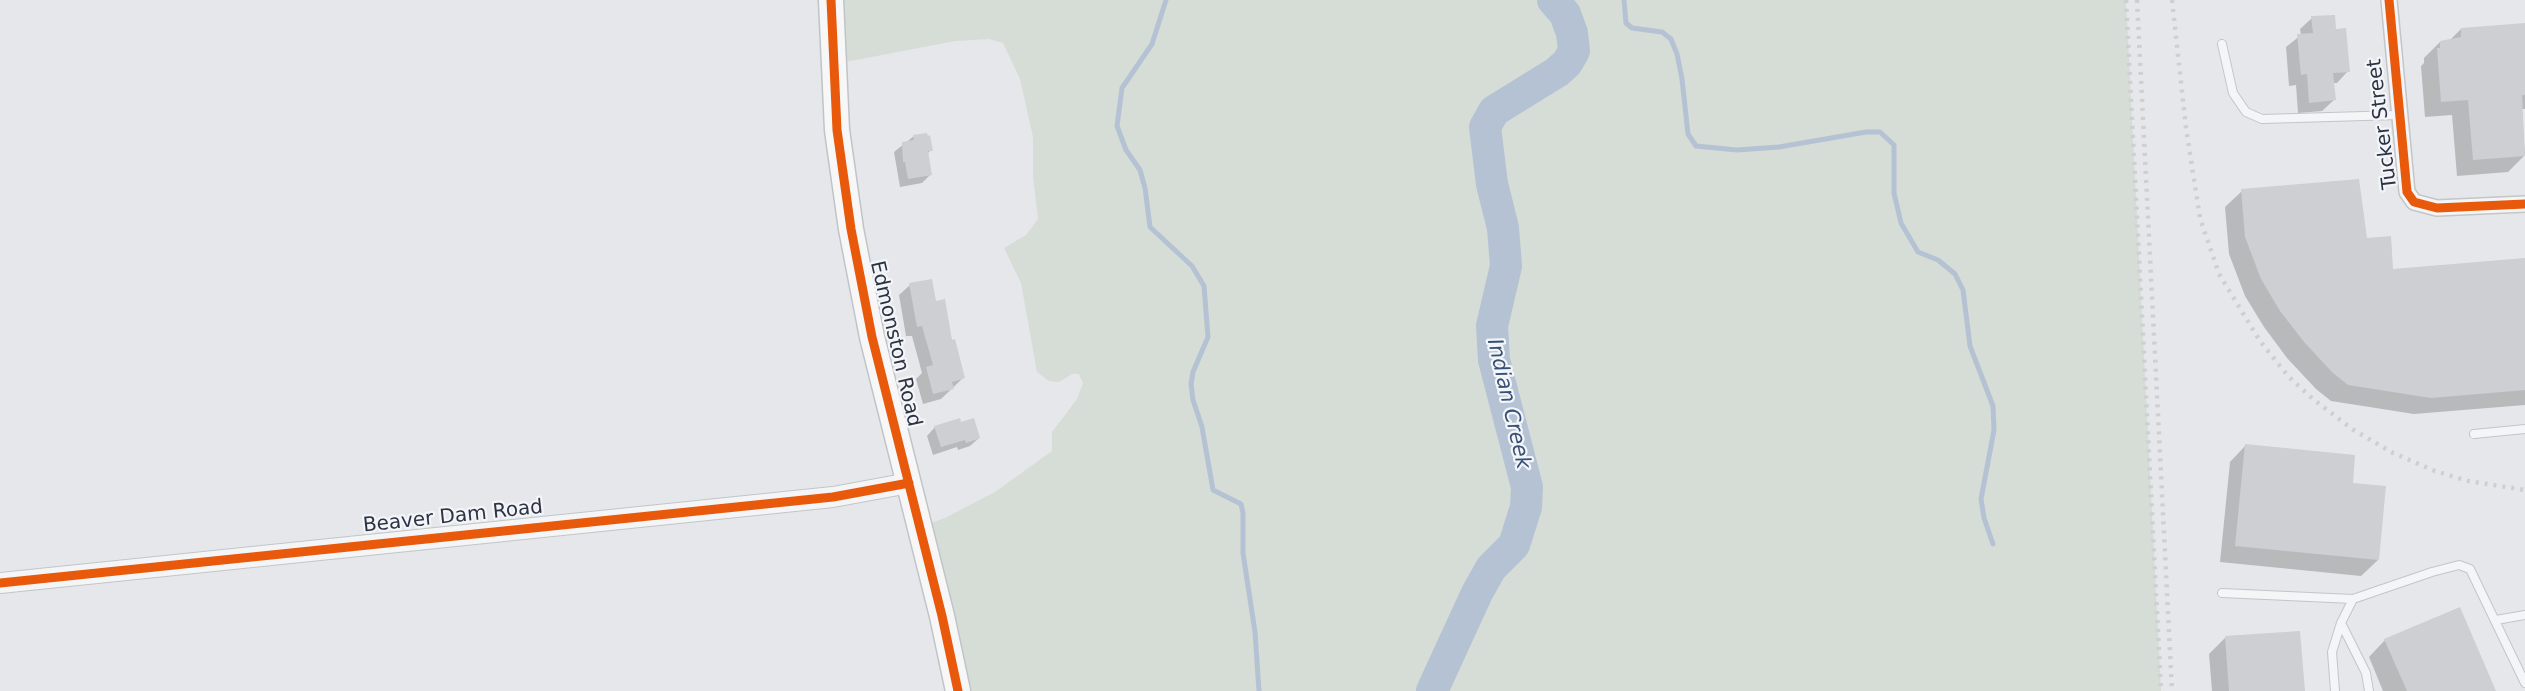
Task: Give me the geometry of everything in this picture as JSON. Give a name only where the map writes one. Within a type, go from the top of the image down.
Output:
[{"type":"main road","name":"Edmonston Road","points":[[831,0],[837,130],[851,229],[872,337],[942,616],[958,691]]},
{"type":"street","name":"Tucker Street","points":[[2389,0],[2403,174],[2407,192],[2414,202],[2437,208],[2525,204]]},
{"type":"street","name":"Beaver Dam Road","points":[[0,583],[832,498],[909,483]]},
{"type":"lane","points":[[2222,44],[2233,93],[2246,111],[2262,119],[2398,115]]},
{"type":"lane","points":[[2474,434],[2525,429]]},
{"type":"lane","points":[[2222,592],[2353,599],[2432,572],[2459,566],[2470,569],[2525,683]]},
{"type":"lane","points":[[2335,691],[2332,652],[2341,623],[2353,599]]},
{"type":"lane","points":[[2496,620],[2525,615]]},
{"type":"lane","points":[[2341,623],[2366,673],[2369,691]]},
{"type":"shaded area","points":[[831,0],[2126,0],[2161,691],[958,691],[920,527],[945,518],[995,492],[1052,451],[1052,432],[1077,399],[1083,383],[1079,374],[1072,374],[1059,382],[1049,381],[1037,372],[1021,283],[1004,248],[1026,235],[1038,219],[1033,176],[1033,137],[1020,79],[1003,43],[989,39],[955,41],[835,64]]},
{"type":"building","points":[[2335,15],[2336,29],[2346,28],[2350,72],[2333,73],[2336,100],[2309,103],[2307,74],[2301,75],[2297,34],[2313,33],[2311,16]]},
{"type":"building","points":[[2525,23],[2525,95],[2522,95],[2525,156],[2473,160],[2468,100],[2441,102],[2437,48],[2440,48],[2440,41],[2461,37],[2461,28]]},
{"type":"building","points":[[927,133],[928,136],[930,135],[933,151],[928,151],[932,175],[908,179],[905,162],[903,162],[902,142],[914,140],[913,135]]},
{"type":"building","points":[[2359,179],[2367,238],[2391,236],[2393,269],[2525,258],[2525,390],[2431,398],[2348,385],[2333,373],[2304,342],[2280,311],[2261,279],[2245,237],[2241,189]]},
{"type":"building","points":[[932,279],[936,301],[945,299],[952,340],[955,339],[965,378],[952,382],[954,389],[933,394],[926,367],[933,365],[922,326],[917,327],[909,283]]},
{"type":"building","points":[[960,418],[961,422],[974,418],[980,438],[941,447],[934,426]]},
{"type":"building","points":[[2245,444],[2355,455],[2353,483],[2386,486],[2379,560],[2235,546]]},
{"type":"building","points":[[2460,607],[2496,691],[2407,691],[2384,639]]},
{"type":"building","points":[[2300,631],[2305,691],[2229,691],[2225,636]]},
{"type":"waterway","points":[[1166,0],[1152,44],[1122,88],[1117,126],[1126,150],[1140,170],[1145,188],[1150,227],[1192,266],[1204,286],[1208,337],[1193,372],[1191,384],[1193,400],[1202,427],[1213,490],[1241,504],[1243,553],[1255,632],[1259,691]]},
{"type":"waterway","name":"Indian Creek","points":[[1432,691],[1477,593],[1491,568],[1514,545],[1526,507],[1527,487],[1494,360],[1492,326],[1506,266],[1503,228],[1492,184],[1485,127],[1494,111],[1557,72],[1567,63],[1574,51],[1572,33],[1565,14],[1553,0]]},
{"type":"waterway","points":[[1624,0],[1626,23],[1632,28],[1662,32],[1671,39],[1677,54],[1682,79],[1688,134],[1696,146],[1737,150],[1779,147],[1866,132],[1880,132],[1894,145],[1894,193],[1901,223],[1918,252],[1938,260],[1955,274],[1963,290],[1970,346],[1993,406],[1994,430],[1981,499],[1984,518],[1993,544]]},
{"type":"railway","points":[[2126,0],[2161,691]]},
{"type":"railway","points":[[2137,0],[2172,691]]},
{"type":"railway","points":[[2172,0],[2186,128],[2200,218],[2219,274],[2260,341],[2288,376],[2313,399],[2352,429],[2393,453],[2435,471],[2468,481],[2525,490]]},
{"type":"cycle path","points":[[831,0],[837,130],[851,229],[872,337],[942,616],[958,691]]},
{"type":"cycle path","points":[[2389,0],[2407,192],[2414,202],[2437,208],[2525,204]]},
{"type":"cycle path","points":[[0,583],[833,497],[909,483]]}]
